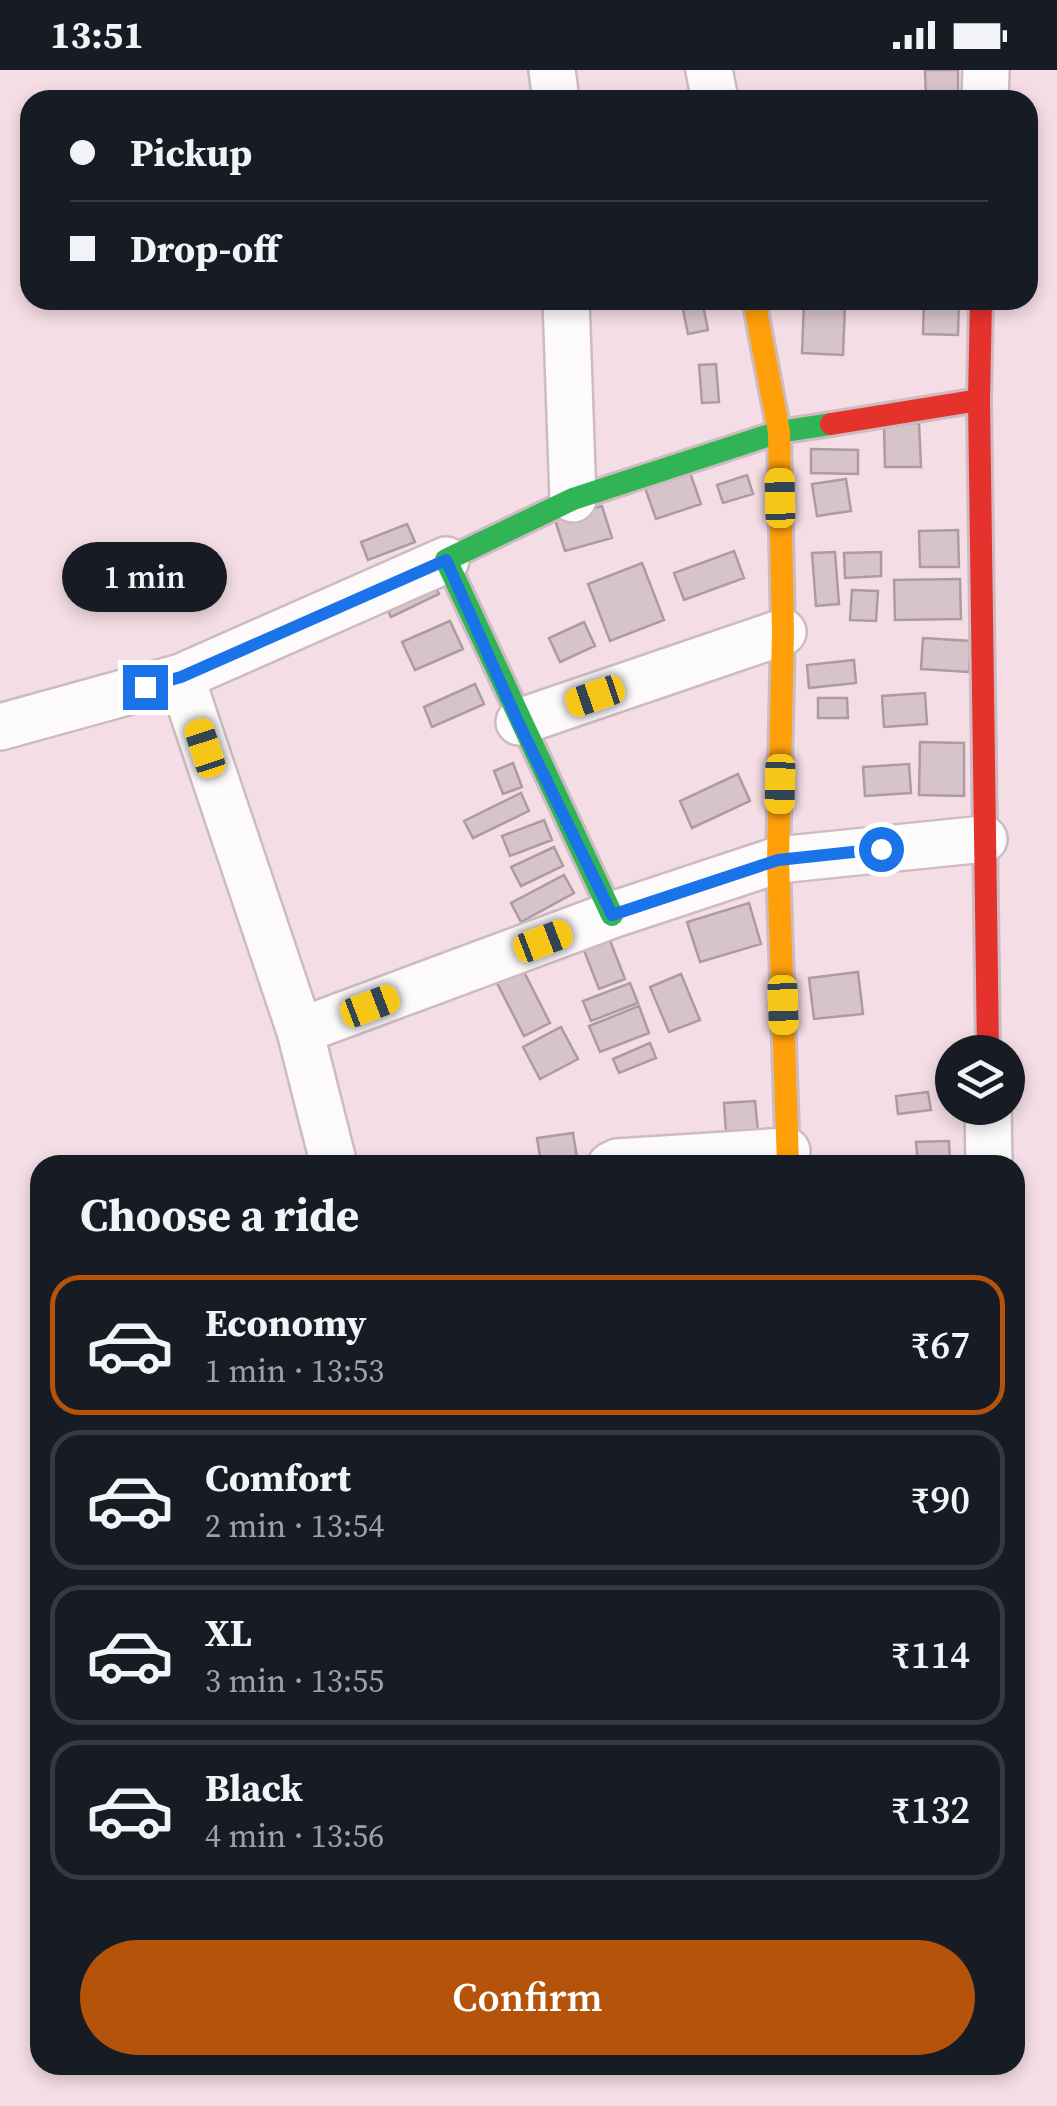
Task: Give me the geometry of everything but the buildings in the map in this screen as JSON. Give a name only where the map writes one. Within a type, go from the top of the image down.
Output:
[{"type":"street","points":[[566,310],[573,498]]},
{"type":"street","points":[[756,310],[780,432],[783,632],[778,860],[788,1155]]},
{"type":"street","points":[[981,310],[988,1035]]},
{"type":"street","points":[[0,727],[181,677],[446,560],[573,498],[780,432],[979,400]]},
{"type":"street","points":[[446,560],[518,722],[612,915]]},
{"type":"street","points":[[518,722],[783,632]]},
{"type":"street","points":[[181,677],[300,1031],[331,1155]]},
{"type":"street","points":[[300,1031],[612,915],[778,860],[984,839]]},
{"type":"street","points":[[988,1125],[989,1155]]},
{"type":"traffic: fast","points":[[612,915],[446,560],[573,499],[779,432],[831,424]]},
{"type":"traffic: slow","points":[[756,310],[779,432],[783,632],[778,860],[788,1155]]},
{"type":"traffic: jam","points":[[981,310],[988,1035]]},
{"type":"traffic: jam","points":[[831,424],[979,400]]},
{"type":"route","points":[[145,687],[181,677],[446,560],[518,722],[612,915],[778,860],[881,849]]}]
